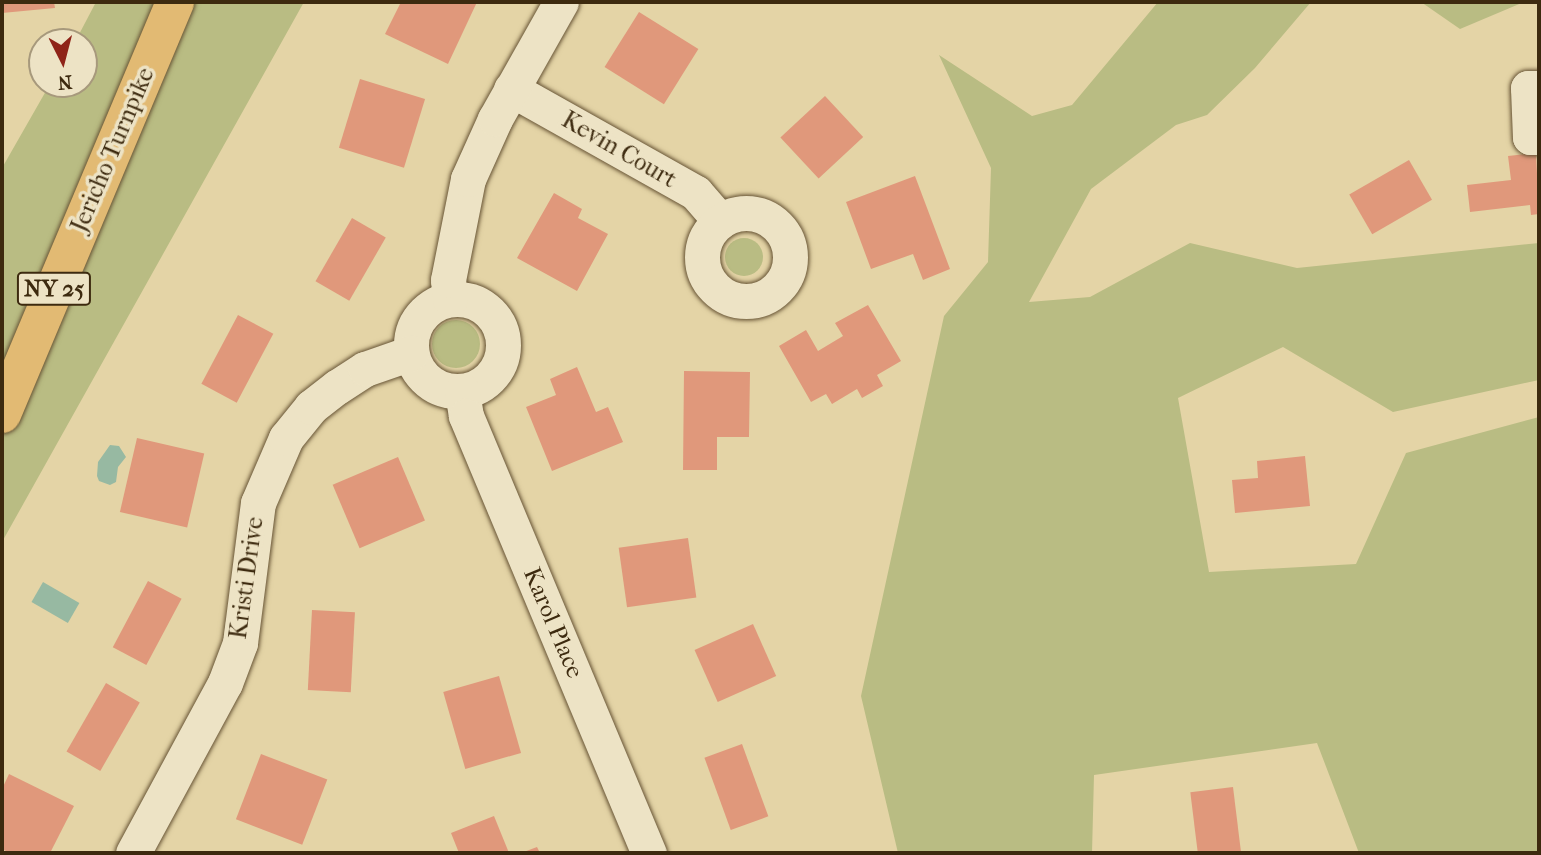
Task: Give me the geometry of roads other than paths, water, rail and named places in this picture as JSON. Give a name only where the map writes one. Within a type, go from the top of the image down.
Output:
[{"type":"main road","name":"Jericho Turnpike","points":[[2,414],[175,2]]},
{"type":"street","points":[[450,299],[450,269],[468,179],[511,89],[561,2]]},
{"type":"street","points":[[1539,88],[1528,88],[1530,137],[1539,136]]},
{"type":"street","name":"Kevin Court","points":[[511,89],[696,194],[720,221]]},
{"type":"street","points":[[450,299],[466,300],[492,316],[500,329],[503,345],[496,371],[487,381],[462,391],[448,391],[423,378],[411,353],[411,338],[424,312],[450,299]]},
{"type":"street","name":"Kristi Drive","points":[[133,853],[225,683],[240,643],[258,503],[286,438],[311,407],[337,387],[365,369],[411,353]]},
{"type":"street","name":"Karol Place","points":[[462,391],[466,416],[649,853]]}]
